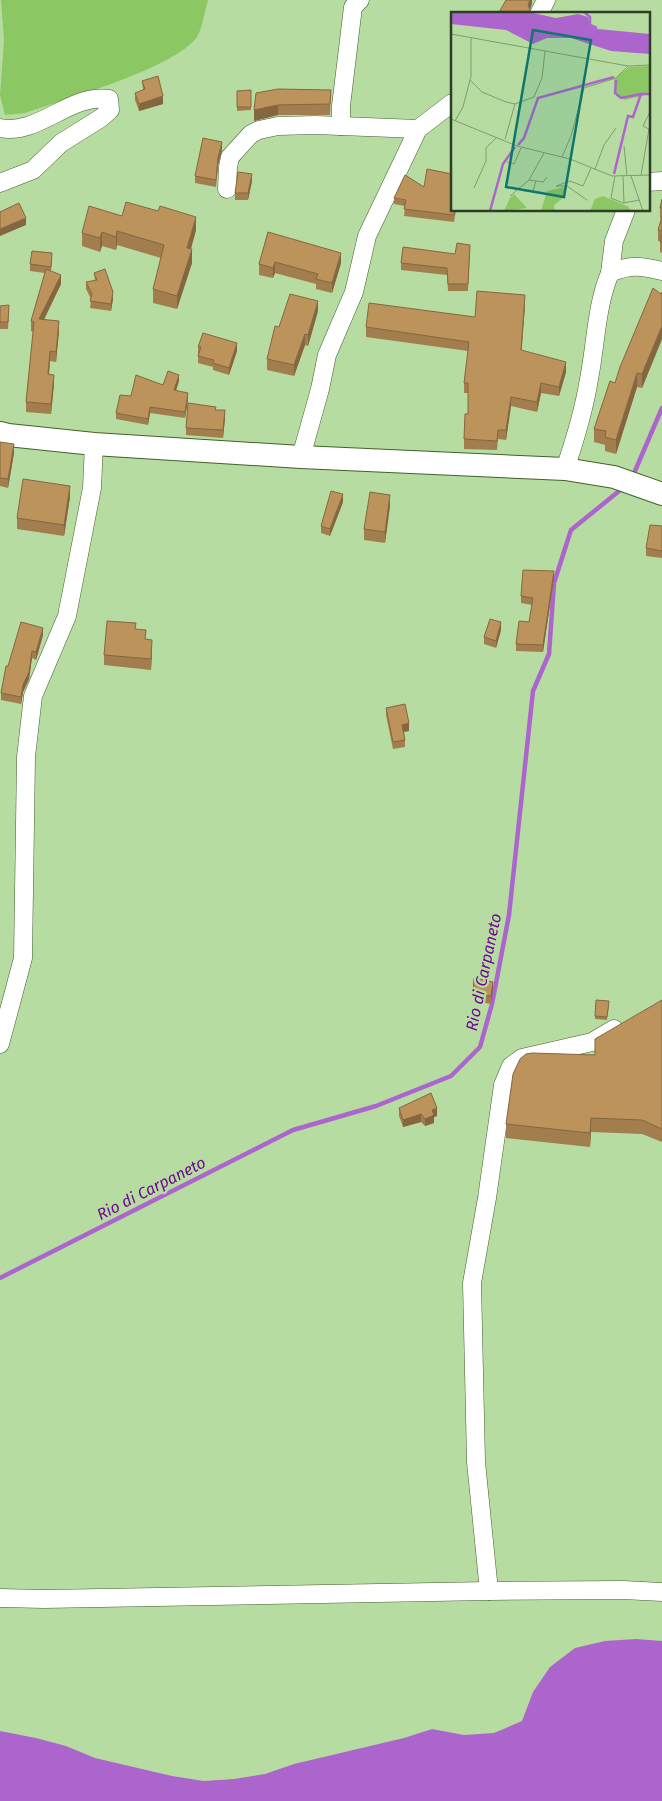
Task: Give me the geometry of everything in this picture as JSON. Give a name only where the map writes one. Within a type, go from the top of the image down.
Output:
[{"type":"main road","points":[[0,432],[8,435],[94,444],[301,457],[565,469],[614,477],[652,491]]},
{"type":"street","points":[[341,126],[341,106],[353,7],[360,0]]},
{"type":"street","points":[[540,12],[546,0]]},
{"type":"street","points":[[0,128],[8,130],[25,127],[83,102],[101,98],[108,99],[110,110],[101,118],[62,143],[33,170],[0,182]]},
{"type":"street","points":[[301,457],[327,355],[354,292],[367,236],[418,129],[451,104]]},
{"type":"street","points":[[227,189],[230,157],[251,134],[259,130],[278,126],[418,129]]},
{"type":"street","points":[[565,469],[579,430],[590,378],[603,290],[610,273],[614,240],[626,211]]},
{"type":"street","points":[[610,273],[624,267],[638,266],[662,271]]},
{"type":"street","points":[[0,1044],[23,958],[26,757],[33,696],[67,616],[92,488],[94,444]]},
{"type":"street","points":[[489,1591],[476,1462],[472,1283],[487,1198],[503,1085],[511,1066],[522,1058],[592,1042],[631,1020]]},
{"type":"street","points":[[0,1598],[44,1600],[489,1591],[623,1590],[662,1592]]},
{"type":"green space","points":[[1,0],[208,0],[197,37],[184,49],[166,60],[117,82],[91,91],[25,113],[5,115],[0,95],[4,40]]},
{"type":"shaded area","points":[[636,1639],[662,1641],[662,1801],[0,1801],[0,1731],[36,1738],[66,1746],[95,1758],[172,1776],[204,1781],[234,1779],[265,1774],[294,1764],[404,1738],[432,1729],[464,1735],[494,1733],[522,1721],[533,1692],[550,1667],[575,1648],[605,1641]]},
{"type":"building","points":[[506,0],[530,0],[529,12],[499,12]]},
{"type":"building","points":[[158,76],[163,96],[139,104],[135,93],[145,89],[142,81]]},
{"type":"building","points":[[278,89],[331,90],[330,104],[278,105],[254,110],[256,93]]},
{"type":"building","points":[[251,90],[251,107],[237,107],[237,91]]},
{"type":"building","points":[[203,138],[222,142],[216,180],[195,176]]},
{"type":"building","points":[[427,169],[451,174],[451,211],[455,211],[454,215],[404,209],[406,200],[394,198],[405,175],[424,187]]},
{"type":"building","points":[[238,172],[252,174],[248,193],[235,193]]},
{"type":"building","points":[[126,202],[158,211],[160,206],[196,217],[187,248],[192,249],[177,296],[153,289],[164,245],[117,231],[116,237],[102,232],[100,238],[82,233],[89,206],[122,216]]},
{"type":"building","points":[[19,203],[26,218],[0,229],[0,212]]},
{"type":"building","points":[[662,216],[662,231],[658,230]]},
{"type":"building","points":[[268,232],[341,253],[332,283],[316,279],[318,274],[275,262],[273,268],[259,264]]},
{"type":"building","points":[[457,243],[470,245],[468,284],[448,284],[447,268],[401,263],[403,247],[455,254]]},
{"type":"building","points":[[32,251],[52,253],[51,267],[30,264]]},
{"type":"building","points":[[46,269],[61,275],[39,319],[59,321],[56,352],[50,351],[48,374],[54,375],[51,404],[26,402],[34,322],[31,321]]},
{"type":"building","points":[[105,269],[113,292],[111,304],[90,301],[92,294],[86,282],[97,280],[94,273]]},
{"type":"building","points":[[653,288],[661,294],[662,292],[662,326],[642,374],[637,373],[616,440],[605,437],[606,431],[594,429],[610,381],[615,383]]},
{"type":"building","points":[[477,291],[525,295],[521,350],[566,362],[559,387],[541,383],[537,402],[511,397],[506,430],[498,430],[497,441],[464,439],[465,414],[468,414],[468,383],[464,383],[469,342],[366,327],[369,303],[475,317]]},
{"type":"building","points":[[290,294],[318,301],[308,335],[305,334],[294,365],[267,359],[275,326],[279,327]]},
{"type":"building","points":[[9,305],[8,322],[0,322],[0,306]]},
{"type":"building","points":[[203,333],[237,343],[229,368],[213,363],[214,360],[198,356],[201,347],[198,347]]},
{"type":"building","points":[[168,371],[179,375],[174,390],[188,393],[185,412],[150,407],[148,419],[116,413],[120,395],[131,396],[136,375],[163,385]]},
{"type":"building","points":[[188,403],[216,407],[215,410],[225,410],[223,430],[186,428]]},
{"type":"building","points":[[0,442],[14,444],[8,479],[0,478]]},
{"type":"building","points":[[23,479],[70,486],[64,525],[17,518]]},
{"type":"building","points":[[331,491],[343,494],[330,529],[321,526]]},
{"type":"building","points":[[370,492],[390,495],[385,532],[364,529]]},
{"type":"building","points":[[650,525],[662,526],[662,551],[646,548]]},
{"type":"building","points":[[523,570],[554,571],[543,645],[516,644],[519,621],[529,622],[533,598],[521,596]]},
{"type":"building","points":[[490,619],[501,622],[496,641],[484,637]]},
{"type":"building","points":[[107,621],[136,623],[135,629],[146,630],[145,639],[152,640],[151,659],[104,655]]},
{"type":"building","points":[[21,622],[43,628],[36,652],[32,651],[29,672],[23,685],[21,697],[1,693],[6,666],[8,666]]},
{"type":"building","points":[[405,704],[409,723],[402,725],[405,740],[393,742],[386,708]]},
{"type":"building","points":[[474,978],[493,982],[491,996],[473,994]]},
{"type":"building","points":[[596,1000],[609,1001],[607,1017],[595,1016]]},
{"type":"building","points":[[662,1000],[662,1129],[642,1120],[591,1118],[590,1133],[506,1124],[513,1074],[520,1059],[526,1054],[595,1055],[595,1039]]},
{"type":"building","points":[[431,1093],[437,1108],[432,1110],[434,1115],[425,1119],[421,1114],[403,1120],[399,1108]]},
{"type":"waterway","name":"Rio di Carpaneto","points":[[632,478],[662,408]]},
{"type":"waterway","name":"Rio di Carpaneto","points":[[0,1278],[293,1130],[376,1106],[451,1076],[480,1047],[492,1004],[509,915],[533,691],[549,654],[554,583],[571,530],[624,487]]}]
